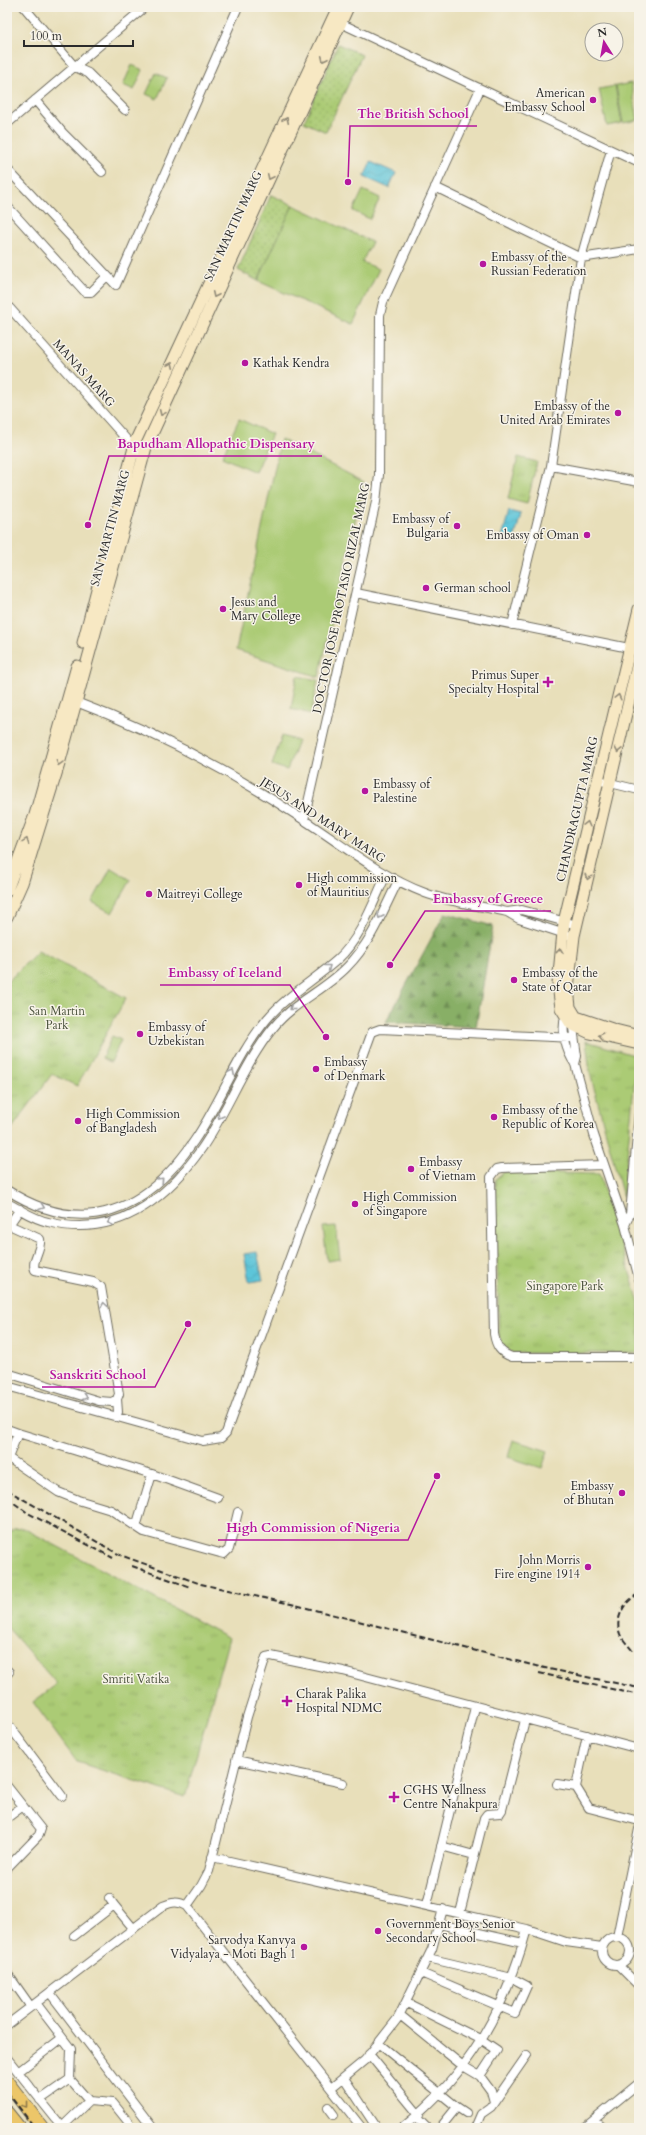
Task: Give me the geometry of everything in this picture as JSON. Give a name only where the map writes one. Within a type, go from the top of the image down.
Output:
[{"type":"main road","points":[[7,2082],[42,2128]]},
{"type":"main road","points":[[7,2113],[19,2128]]},
{"type":"street","points":[[24,7],[75,67],[88,73],[124,110]]},
{"type":"street","points":[[7,124],[145,7]]},
{"type":"street","points":[[7,169],[116,285],[238,7]]},
{"type":"street","name":"SAN MARTIN MARG","points":[[7,890],[35,815],[72,700],[143,458],[337,21],[338,7]]},
{"type":"street","name":"SAN MARTIN MARG","points":[[7,917],[24,876],[59,764],[72,700],[133,448],[337,21],[348,7]]},
{"type":"street","points":[[337,21],[639,163]]},
{"type":"street","name":"DOCTOR JOSE PROTASIO RIZAL MARG","points":[[304,820],[376,502],[380,475],[380,315],[383,302],[480,89]]},
{"type":"street","points":[[36,100],[63,133],[99,171],[102,172]]},
{"type":"street","points":[[512,625],[550,466],[581,258],[611,150]]},
{"type":"street","points":[[435,186],[581,258],[639,249]]},
{"type":"street","points":[[7,206],[85,292],[91,292],[107,276]]},
{"type":"street","name":"MANAS MARG","points":[[7,305],[143,458]]},
{"type":"street","points":[[550,466],[639,482]]},
{"type":"street","points":[[356,593],[634,649]]},
{"type":"street","name":"CHANDRAGUPTA MARG","points":[[571,1015],[561,1008],[558,984],[562,933],[598,780],[634,649],[639,609]]},
{"type":"street","points":[[575,1064],[578,1056],[574,1038],[568,988],[576,931],[639,658]]},
{"type":"street","name":"JESUS AND MARY MARG","points":[[72,700],[137,727],[194,756],[304,820],[386,875],[398,881],[427,894],[507,912],[519,920],[562,933],[576,931]]},
{"type":"street","points":[[598,780],[639,790]]},
{"type":"street","points":[[7,1190],[22,1200],[67,1214],[88,1216],[126,1205],[157,1185],[178,1163],[194,1141],[238,1061],[267,1019],[282,1003],[339,958],[357,932],[386,875]]},
{"type":"street","points":[[7,1203],[47,1222],[78,1227],[113,1222],[130,1216],[151,1204],[172,1184],[202,1147],[260,1045],[274,1027],[288,1011],[347,968],[369,940],[398,881]]},
{"type":"street","points":[[507,912],[522,910],[564,922],[576,931]]},
{"type":"street","points":[[357,932],[369,940]]},
{"type":"street","points":[[571,1015],[615,1030],[639,1036]]},
{"type":"street","points":[[571,1015],[565,1038],[568,1054],[575,1064],[604,1165],[625,1225],[639,1279]]},
{"type":"street","points":[[571,1015],[590,1033],[639,1044]]},
{"type":"street","points":[[7,1386],[203,1441],[221,1438],[226,1433],[372,1032],[380,1029],[574,1038]]},
{"type":"street","points":[[625,1225],[630,1214],[639,1114]]},
{"type":"street","points":[[194,1141],[202,1147]]},
{"type":"street","points":[[604,1165],[502,1168],[493,1173],[494,1334],[498,1348],[504,1355],[512,1357],[639,1357]]},
{"type":"street","points":[[126,1205],[130,1216]]},
{"type":"street","points":[[20,1209],[8,1224],[40,1239],[33,1265],[35,1270],[93,1282],[100,1287],[119,1394],[117,1399],[118,1412],[116,1417]]},
{"type":"street","points":[[7,1373],[99,1401],[112,1402],[117,1399]]},
{"type":"street","points":[[7,1429],[152,1474],[218,1498]]},
{"type":"street","points":[[18,1433],[7,1457],[58,1492],[111,1510],[136,1527],[152,1535],[224,1554],[229,1548],[238,1512]]},
{"type":"street","points":[[136,1527],[152,1474]]},
{"type":"street","points":[[187,1906],[206,1877],[247,1717],[264,1658],[271,1656],[343,1671],[639,1749]]},
{"type":"street","points":[[7,1670],[9,1672],[7,1674]]},
{"type":"street","points":[[427,1905],[475,1707]]},
{"type":"street","points":[[460,1913],[485,1815],[500,1813],[502,1810],[525,1720]]},
{"type":"street","points":[[7,1723],[62,1796]]},
{"type":"street","points":[[587,1735],[576,1787],[589,1808],[639,1821]]},
{"type":"street","points":[[236,1760],[343,1783]]},
{"type":"street","points":[[557,1784],[576,1787]]},
{"type":"street","points":[[7,1786],[40,1826],[41,1832],[7,1867]]},
{"type":"street","points":[[7,1818],[23,1806]]},
{"type":"street","points":[[617,1937],[638,1834]]},
{"type":"street","points":[[441,1846],[474,1855]]},
{"type":"street","points":[[212,1857],[527,1929],[566,1942],[602,1947]]},
{"type":"street","points":[[109,1898],[133,1928]]},
{"type":"street","points":[[7,2025],[133,1928],[169,1903],[174,1902],[187,1906],[332,2088],[362,2128]]},
{"type":"street","points":[[74,1936],[114,1905]]},
{"type":"street","points":[[332,2088],[370,2054],[400,2015],[428,1958],[443,1909]]},
{"type":"street","points":[[439,1924],[523,1943]]},
{"type":"street","points":[[402,2128],[418,2116],[441,2093],[482,2040],[500,2006],[512,1978],[527,1929]]},
{"type":"street","points":[[618,1965],[626,1961],[630,1953],[630,1948],[625,1940],[617,1937],[608,1940],[602,1947],[603,1957],[607,1962],[618,1965],[639,1986]]},
{"type":"street","points":[[421,1973],[515,2013],[528,1986],[512,1978],[428,1958]]},
{"type":"street","points":[[7,1973],[71,2049],[70,2079],[89,2101],[113,2103],[133,2128]]},
{"type":"street","points":[[50,1993],[153,2128]]},
{"type":"street","points":[[407,2003],[482,2040],[497,2050],[480,2076]]},
{"type":"street","points":[[400,2015],[463,2066],[480,2076],[491,2091],[494,2102]]},
{"type":"street","points":[[18,2072],[62,2038]]},
{"type":"street","points":[[378,2043],[466,2113]]},
{"type":"street","points":[[370,2054],[427,2128]]},
{"type":"street","points":[[475,2128],[481,2114],[494,2102],[527,2055]]},
{"type":"street","points":[[7,2058],[62,2128],[89,2101]]},
{"type":"street","points":[[344,2078],[377,2128]]},
{"type":"street","points":[[40,2100],[70,2079]]},
{"type":"street","points":[[584,2128],[639,2083]]},
{"type":"street","points":[[328,2107],[334,2115]]},
{"type":"street","points":[[440,2128],[457,2107]]},
{"type":"green space","points":[[338,44],[362,55],[326,132],[304,122]]},
{"type":"green space","points":[[132,65],[143,70],[134,90],[123,85]]},
{"type":"green space","points":[[156,73],[167,78],[157,99],[146,94]]},
{"type":"green space","points":[[631,83],[638,120],[623,123],[616,86]]},
{"type":"green space","points":[[615,86],[622,123],[607,126],[599,89]]},
{"type":"green space","points":[[363,190],[380,198],[370,219],[353,211]]},
{"type":"green space","points":[[271,195],[293,205],[258,281],[238,270]]},
{"type":"green space","points":[[293,205],[372,242],[362,262],[379,269],[353,324],[258,281]]},
{"type":"green space","points":[[239,419],[272,434],[255,472],[222,457]]},
{"type":"green space","points":[[281,439],[364,482],[319,677],[236,650]]},
{"type":"green space","points":[[518,457],[537,462],[527,504],[508,499]]},
{"type":"green space","points":[[297,676],[318,680],[311,714],[291,709]]},
{"type":"green space","points":[[282,736],[298,741],[287,770],[272,765]]},
{"type":"green space","points":[[111,868],[131,880],[112,913],[92,902]]},
{"type":"green space","points":[[445,913],[493,926],[476,1027],[386,1022]]},
{"type":"green space","name":"San Martin Park","points":[[38,951],[126,998],[77,1086],[52,1074],[7,1135],[7,982]]},
{"type":"green space","points":[[112,1036],[121,1040],[111,1062],[102,1058]]},
{"type":"green space","points":[[586,1041],[637,1056],[623,1197],[590,1073]]},
{"type":"green space","name":"Singapore Park","points":[[504,1172],[599,1174],[639,1302],[639,1353],[512,1353],[502,1345],[499,1336],[495,1179]]},
{"type":"green space","points":[[336,1226],[340,1259],[327,1261],[323,1227]]},
{"type":"green space","points":[[513,1440],[548,1451],[542,1468],[508,1457]]},
{"type":"green space","name":"Smriti Vatika","points":[[23,1528],[229,1638],[185,1797],[77,1762],[33,1702],[57,1684],[7,1627],[7,1534],[14,1529]]},
{"type":"water","points":[[371,162],[396,173],[389,188],[364,177]]},
{"type":"water","points":[[509,511],[521,514],[514,540],[502,537]]},
{"type":"water","points":[[257,1252],[263,1280],[249,1282],[244,1254]]},
{"type":"railway","points":[[7,1490],[120,1555],[201,1584],[291,1604],[540,1667],[639,1688]]},
{"type":"railway","points":[[7,1498],[28,1513],[113,1558]]},
{"type":"railway","points":[[132,1566],[190,1587]]},
{"type":"railway","points":[[639,1594],[625,1605],[618,1622],[622,1638],[632,1650],[639,1651]]},
{"type":"railway","points":[[539,1673],[639,1695]]},
{"type":"railway","points":[[7,2092],[35,2128]]},
{"type":"place","name":"American Embassy School","points":[[593,100]]},
{"type":"place","name":"The British School","points":[[348,182]]},
{"type":"place","name":"Embassy of the Russian Federation","points":[[483,264]]},
{"type":"place","name":"Kathak Kendra","points":[[245,363]]},
{"type":"place","name":"Embassy of the United Arab Emirates","points":[[618,413]]},
{"type":"place","name":"Bapudham Allopathic Dispensary","points":[[88,525]]},
{"type":"place","name":"Embassy of Bulgaria","points":[[457,526]]},
{"type":"place","name":"Embassy of Oman","points":[[587,535]]},
{"type":"place","name":"German school","points":[[426,588]]},
{"type":"place","name":"Jesus and Mary College","points":[[223,609]]},
{"type":"place","name":"Primus Super Specialty Hospital","points":[[548,682]]},
{"type":"place","name":"Embassy of Palestine","points":[[365,791]]},
{"type":"place","name":"High commission of Mauritius","points":[[299,885]]},
{"type":"place","name":"Maitreyi College","points":[[149,894]]},
{"type":"place","name":"Embassy of Greece","points":[[390,965]]},
{"type":"place","name":"Embassy of the State of Qatar","points":[[514,980]]},
{"type":"place","name":"Embassy of Uzbekistan","points":[[140,1034]]},
{"type":"place","name":"Embassy of Iceland","points":[[326,1037]]},
{"type":"place","name":"Embassy of Denmark","points":[[316,1069]]},
{"type":"place","name":"Embassy of the Republic of Korea","points":[[494,1117]]},
{"type":"place","name":"High Commission of Bangladesh","points":[[78,1121]]},
{"type":"place","name":"Embassy of Vietnam","points":[[411,1169]]},
{"type":"place","name":"High Commission of Singapore","points":[[355,1204]]},
{"type":"place","name":"Sanskriti School","points":[[188,1324]]},
{"type":"place","name":"High Commission of Nigeria","points":[[437,1476]]},
{"type":"place","name":"Embassy of Bhutan","points":[[622,1493]]},
{"type":"place","name":"John Morris Fire engine 1914","points":[[588,1567]]},
{"type":"place","name":"Charak Palika Hospital NDMC","points":[[287,1701]]},
{"type":"place","name":"CGHS Wellness Centre Nanakpura","points":[[394,1797]]},
{"type":"place","name":"Government Boys Senior Secondary School","points":[[378,1931]]},
{"type":"place","name":"Sarvodya Kanvya Vidyalaya - Moti Bagh 1","points":[[304,1947]]}]
